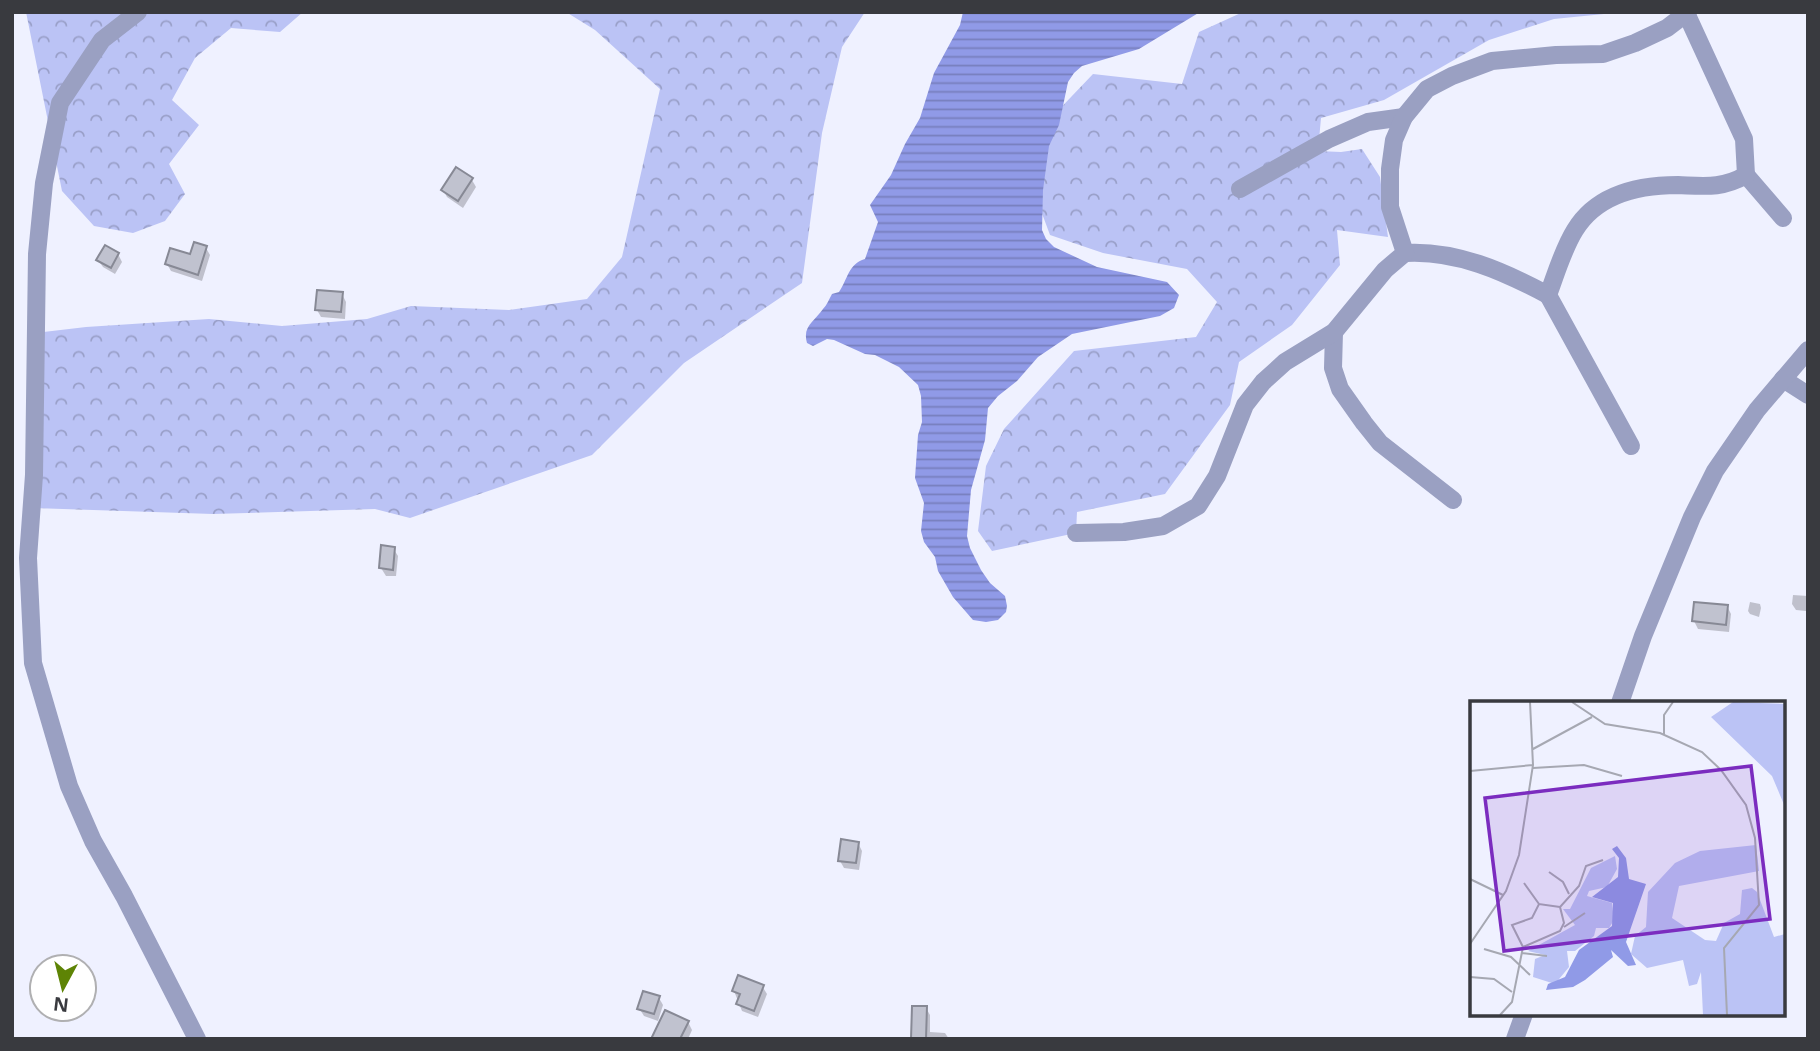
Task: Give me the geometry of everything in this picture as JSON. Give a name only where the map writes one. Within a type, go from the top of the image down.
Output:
[{"type":"street","points":[[138,12],[102,40],[60,103],[44,183],[37,254],[34,475],[28,558],[33,663],[69,786],[88,830],[197,1039]]},
{"type":"street","points":[[1405,253],[1390,207],[1390,169],[1394,140],[1404,117],[1427,89],[1492,61],[1603,54],[1667,28],[1688,13],[1744,139],[1746,175],[1783,218]]},
{"type":"street","points":[[1240,189],[1329,139],[1368,122],[1404,117]]},
{"type":"street","points":[[1548,295],[1574,231],[1588,214],[1605,200],[1653,185],[1717,186],[1732,183],[1746,175]]},
{"type":"street","points":[[1076,533],[1124,532],[1163,526],[1198,506],[1217,476],[1245,405],[1285,362],[1334,332],[1385,270],[1405,253],[1427,252],[1472,261],[1507,274],[1548,295],[1631,446]]},
{"type":"street","points":[[1334,332],[1334,368],[1340,388],[1364,423],[1380,443],[1453,500]]},
{"type":"street","points":[[1621,701],[1643,636],[1692,517],[1715,471],[1757,410],[1808,351]]},
{"type":"street","points":[[1783,379],[1808,395]]},
{"type":"street","points":[[1515,1039],[1523,1016]]},
{"type":"green space","points":[[26,12],[303,12],[280,32],[231,28],[195,58],[172,100],[199,125],[169,164],[185,194],[165,221],[133,233],[94,226],[62,191]]},
{"type":"green space","points":[[566,12],[865,12],[842,47],[822,133],[802,283],[684,363],[592,455],[410,518],[375,509],[213,514],[33,508],[35,333],[209,319],[282,326],[367,319],[411,306],[509,310],[587,299],[622,257],[660,89],[595,30]]},
{"type":"green space","points":[[1243,12],[1624,12],[1554,19],[1489,40],[1384,100],[1321,118],[1318,151],[1362,149],[1380,177],[1388,237],[1337,230],[1340,265],[1292,325],[1239,362],[1230,405],[1165,494],[1077,512],[1076,533],[992,551],[978,531],[986,466],[1004,429],[1074,351],[1196,337],[1217,302],[1187,269],[1103,253],[1050,235],[1030,181],[1050,119],[1093,74],[1182,84],[1199,32]]},
{"type":"shaded area","points":[[963,12],[1200,12],[1139,49],[1082,66],[1068,82],[1059,125],[1049,146],[1043,190],[1042,230],[1046,239],[1054,247],[1097,267],[1167,282],[1179,295],[1174,308],[1160,316],[1072,334],[1038,357],[988,408],[985,440],[971,490],[967,536],[981,570],[990,583],[1005,596],[1007,606],[1006,612],[998,620],[986,622],[973,620],[953,597],[938,571],[935,557],[924,542],[921,531],[924,503],[915,478],[918,435],[922,422],[918,385],[899,367],[875,355],[865,354],[834,340],[827,339],[813,346],[807,343],[806,337],[810,324],[826,306],[832,294],[839,292],[855,264],[865,259],[878,222],[870,205],[891,175],[920,118],[934,73],[960,25]]},
{"type":"building","points":[[456,167],[473,178],[458,201],[441,190]]},
{"type":"building","points":[[194,242],[207,246],[198,275],[165,264],[170,248],[190,254]]},
{"type":"building","points":[[105,245],[119,253],[111,268],[96,260]]},
{"type":"building","points":[[317,290],[343,292],[341,312],[315,310]]},
{"type":"building","points":[[381,545],[395,547],[393,570],[379,568]]},
{"type":"building","points":[[1694,602],[1728,605],[1726,625],[1692,621]]},
{"type":"building","points":[[841,839],[859,842],[856,863],[838,861]]},
{"type":"building","points":[[738,975],[764,985],[754,1011],[736,1004],[740,994],[732,991]]},
{"type":"building","points":[[643,991],[660,996],[654,1014],[637,1009]]},
{"type":"building","points":[[912,1006],[927,1006],[926,1039],[911,1039]]},
{"type":"building","points":[[665,1010],[689,1021],[680,1039],[651,1039]]}]
